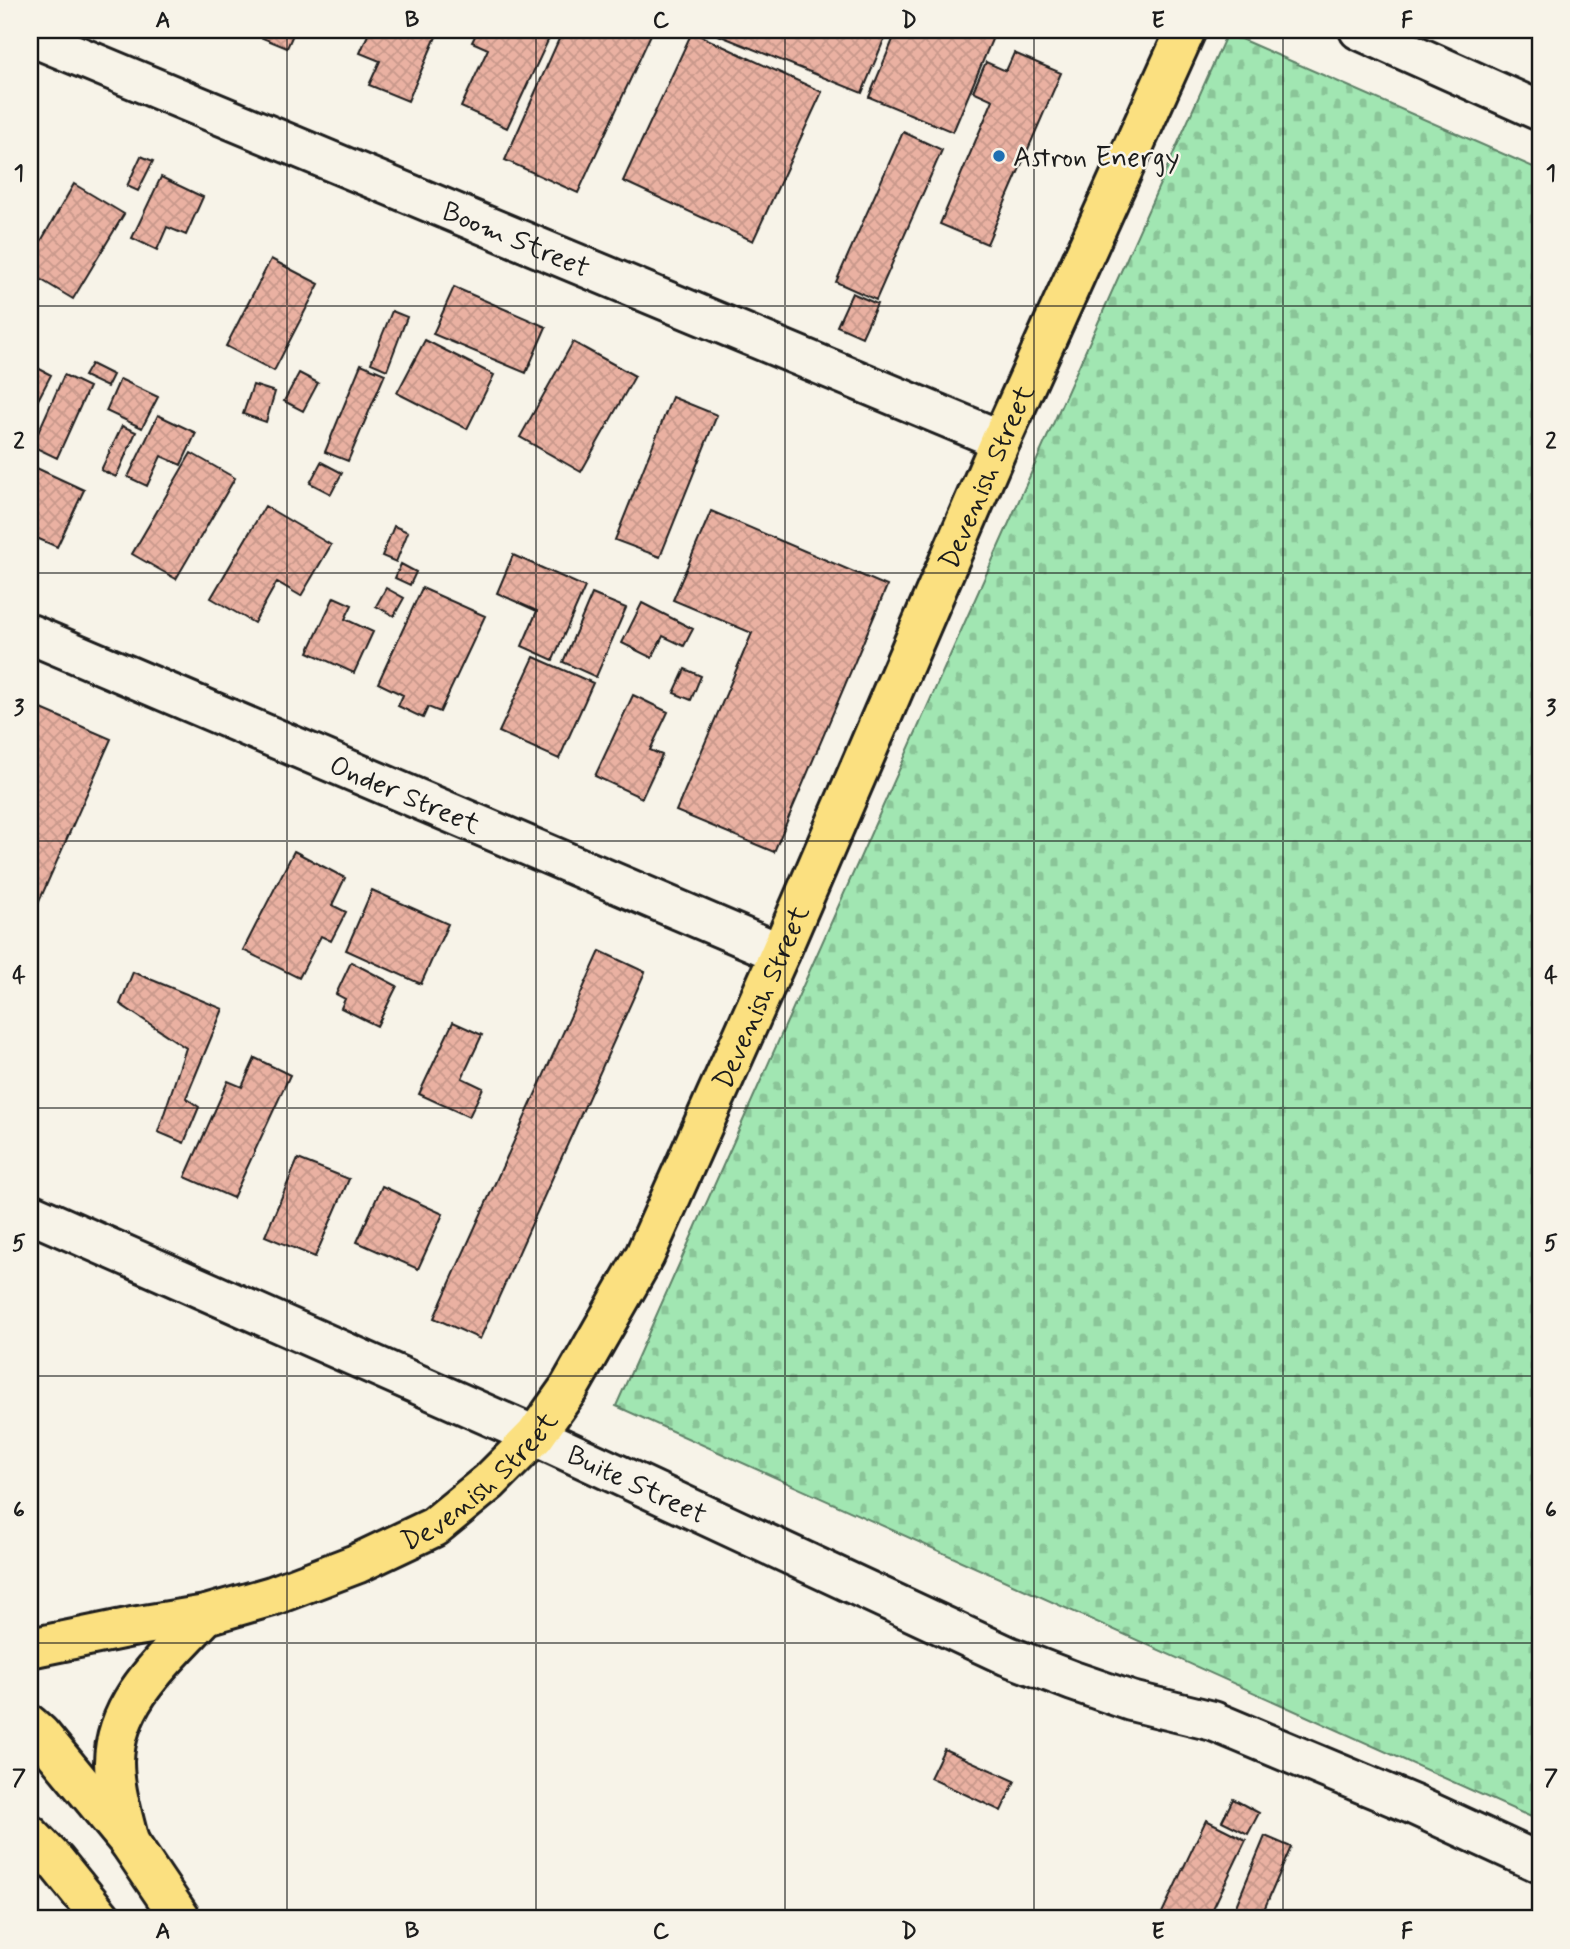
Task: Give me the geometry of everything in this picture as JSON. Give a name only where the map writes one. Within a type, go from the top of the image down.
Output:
[{"type":"main road","name":"Devenish Street","points":[[30,1648],[206,1615],[272,1596],[356,1564],[434,1527],[489,1482],[534,1436],[569,1388],[645,1255],[780,953],[1001,440],[1186,30]]},
{"type":"main road","points":[[129,1842],[114,1765],[121,1720],[140,1688],[206,1615]]},
{"type":"main road","points":[[30,1725],[129,1842],[176,1913]]},
{"type":"main road","points":[[30,1835],[56,1862],[102,1919]]},
{"type":"street","points":[[1359,30],[1540,111]]},
{"type":"street","name":"Boom Street","points":[[30,36],[1001,440]]},
{"type":"street","name":"Onder Street","points":[[30,634],[780,953]]},
{"type":"street","name":"Buite Street","points":[[30,1213],[534,1436],[1008,1656],[1131,1701],[1213,1721],[1414,1805],[1540,1863]]},
{"type":"green space","points":[[1227,33],[1540,170],[1540,1821],[616,1406]]},
{"type":"building","points":[[243,30],[295,30],[287,48]]},
{"type":"building","points":[[370,30],[439,30],[408,101],[369,85],[380,61],[360,53]]},
{"type":"building","points":[[478,30],[553,30],[507,128],[461,107],[488,49],[472,42]]},
{"type":"building","points":[[563,30],[653,30],[578,193],[505,160]]},
{"type":"building","points":[[706,30],[888,30],[862,93]]},
{"type":"building","points":[[897,30],[996,30],[953,132],[869,97]]},
{"type":"building","points":[[692,32],[822,92],[753,241],[623,181]]},
{"type":"building","points":[[1014,53],[1061,73],[987,244],[940,224],[993,100],[973,91],[986,62],[1006,71]]},
{"type":"building","points":[[903,132],[942,150],[876,300],[836,282]]},
{"type":"building","points":[[141,156],[153,161],[138,191],[127,186]]},
{"type":"building","points":[[161,177],[203,197],[186,235],[167,227],[157,250],[132,238]]},
{"type":"building","points":[[74,184],[124,214],[73,299],[30,273],[30,260]]},
{"type":"building","points":[[271,259],[319,284],[274,371],[226,346]]},
{"type":"building","points":[[454,287],[546,327],[526,373],[433,334]]},
{"type":"building","points":[[852,293],[877,304],[862,337],[837,326]]},
{"type":"building","points":[[392,311],[407,317],[387,370],[371,363]]},
{"type":"building","points":[[425,340],[494,375],[467,429],[397,393]]},
{"type":"building","points":[[573,342],[635,376],[581,472],[520,437]]},
{"type":"building","points":[[30,364],[51,375],[30,415]]},
{"type":"building","points":[[91,364],[113,375],[107,387],[84,376]]},
{"type":"building","points":[[361,364],[385,374],[348,461],[325,452]]},
{"type":"building","points":[[299,373],[318,383],[303,411],[284,401]]},
{"type":"building","points":[[64,375],[89,387],[57,458],[32,446]]},
{"type":"building","points":[[120,379],[158,397],[142,428],[106,411]]},
{"type":"building","points":[[253,385],[275,392],[266,422],[243,414]]},
{"type":"building","points":[[672,397],[717,415],[660,557],[615,540]]},
{"type":"building","points":[[158,415],[196,433],[181,465],[161,456],[147,486],[128,477]]},
{"type":"building","points":[[122,426],[136,432],[116,477],[101,470]]},
{"type":"building","points":[[191,453],[235,478],[176,579],[132,554]]},
{"type":"building","points":[[321,462],[342,473],[331,494],[310,483]]},
{"type":"building","points":[[30,465],[84,490],[57,547],[30,535]]},
{"type":"building","points":[[265,506],[331,545],[301,596],[277,582],[254,623],[211,598]]},
{"type":"building","points":[[711,511],[887,586],[774,852],[676,811],[752,633],[673,600]]},
{"type":"building","points":[[394,526],[408,532],[396,562],[382,556]]},
{"type":"building","points":[[513,555],[585,587],[553,660],[522,646],[537,611],[497,593]]},
{"type":"building","points":[[401,564],[416,572],[410,585],[395,578]]},
{"type":"building","points":[[386,588],[404,598],[394,616],[376,606]]},
{"type":"building","points":[[422,588],[485,616],[440,712],[428,707],[423,718],[398,706],[403,695],[378,683]]},
{"type":"building","points":[[592,594],[626,608],[596,677],[563,662]]},
{"type":"building","points":[[334,597],[352,605],[345,619],[373,632],[354,673],[308,652]]},
{"type":"building","points":[[642,603],[693,629],[684,646],[663,636],[652,658],[622,643]]},
{"type":"building","points":[[534,657],[593,683],[559,759],[499,732]]},
{"type":"building","points":[[685,669],[701,676],[691,700],[674,693]]},
{"type":"building","points":[[633,695],[668,712],[650,750],[662,755],[642,798],[595,776]]},
{"type":"building","points":[[30,704],[111,739],[34,913],[30,911]]},
{"type":"building","points":[[294,851],[345,878],[332,905],[346,912],[331,941],[321,936],[299,978],[243,950]]},
{"type":"building","points":[[372,890],[448,924],[421,984],[346,950]]},
{"type":"building","points":[[600,951],[645,972],[480,1339],[434,1318]]},
{"type":"building","points":[[351,962],[397,986],[377,1026],[341,1008],[345,999],[336,994]]},
{"type":"building","points":[[133,972],[223,1009],[186,1098],[199,1107],[184,1143],[158,1132],[186,1048],[120,1004]]},
{"type":"building","points":[[453,1022],[482,1035],[462,1078],[483,1088],[469,1117],[419,1094]]},
{"type":"building","points":[[255,1058],[290,1075],[233,1198],[185,1177],[228,1081],[242,1087]]},
{"type":"building","points":[[298,1159],[349,1179],[315,1257],[265,1236]]},
{"type":"building","points":[[382,1186],[443,1214],[418,1269],[357,1242]]},
{"type":"building","points":[[944,1749],[1015,1781],[1001,1811],[930,1778]]},
{"type":"building","points":[[1233,1799],[1259,1813],[1248,1834],[1222,1821]]},
{"type":"building","points":[[1206,1820],[1246,1840],[1208,1919],[1170,1919],[1161,1915]]},
{"type":"building","points":[[1265,1836],[1291,1847],[1260,1919],[1249,1919],[1233,1913]]},
{"type":"place","name":"Astron Energy","points":[[999,156]]}]
